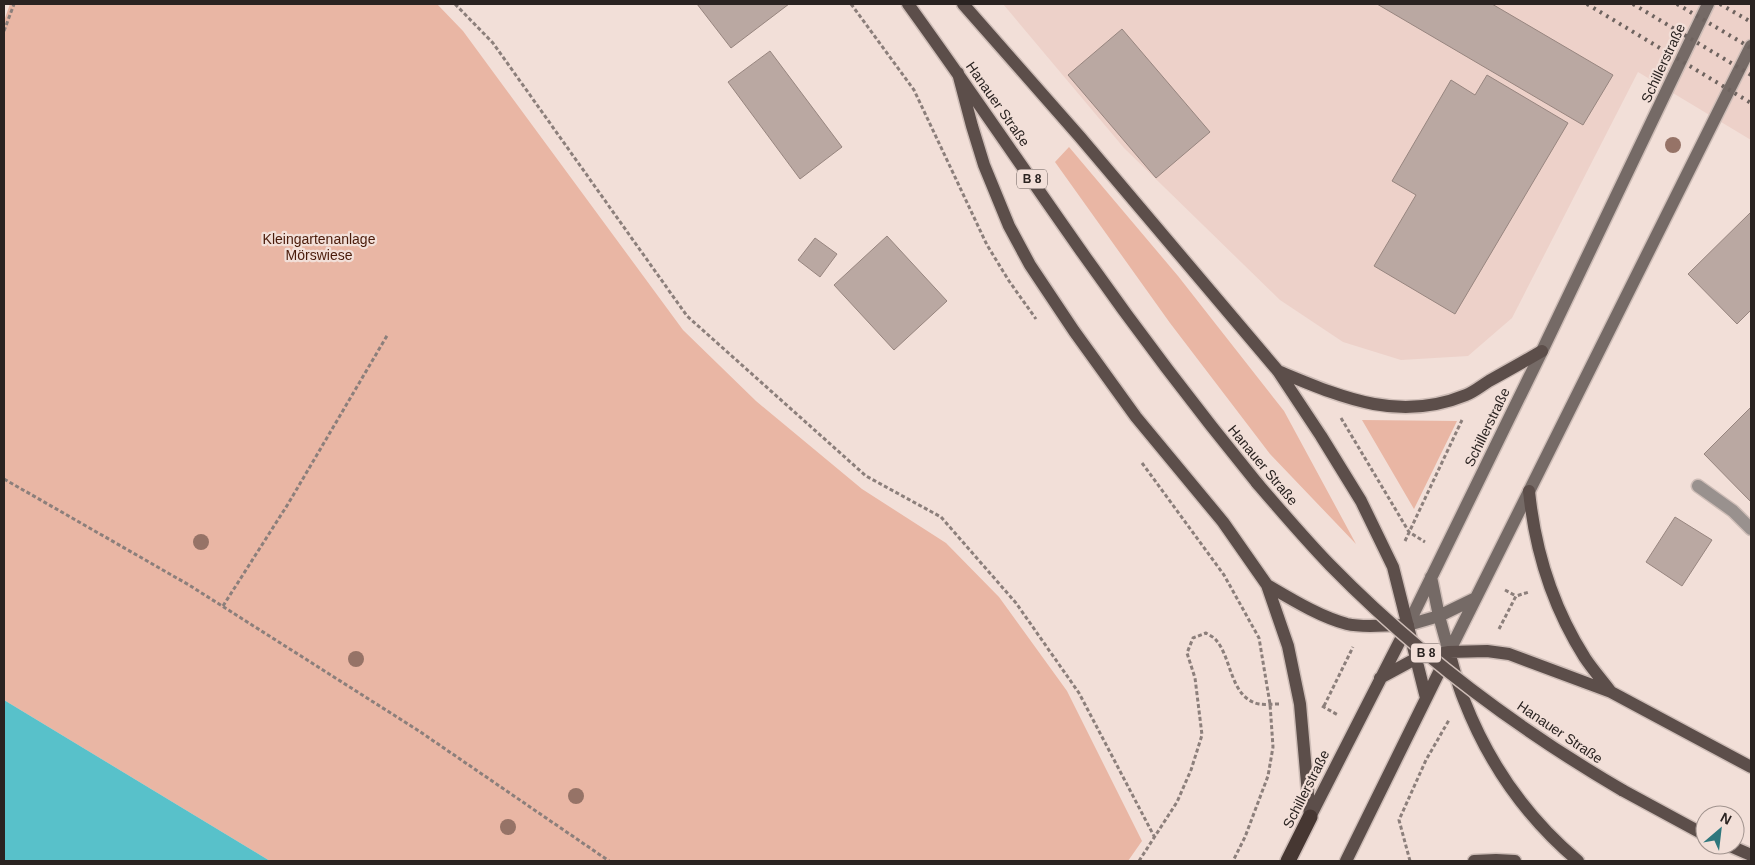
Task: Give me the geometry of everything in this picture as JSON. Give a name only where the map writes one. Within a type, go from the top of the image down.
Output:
[{"type":"highway","name":"Schillerstraße","points":[[1288,861],[1310,817]]},
{"type":"main road","name":"Hanauer Straße","points":[[908,4],[1080,249],[1206,421],[1296,529],[1330,565],[1403,634],[1480,696],[1561,752],[1622,790],[1695,830]]},
{"type":"main road","points":[[963,4],[1068,124],[1278,371],[1361,501],[1392,567],[1426,698]]},
{"type":"main road","name":"Schillerstraße","points":[[1310,817],[1408,625],[1708,4]]},
{"type":"main road","points":[[1346,861],[1751,46]]},
{"type":"main road","points":[[958,73],[984,165],[1009,226],[1030,265],[1074,331],[1136,417],[1223,522],[1267,585],[1288,646],[1300,704],[1310,817]]},
{"type":"main road","points":[[1278,371],[1350,399],[1386,407],[1414,406],[1444,403],[1468,395],[1542,351]]},
{"type":"main road","points":[[1529,491],[1532,523],[1548,585],[1565,623],[1586,659],[1611,692]]},
{"type":"main road","points":[[1430,577],[1439,616],[1463,698],[1483,744],[1505,780],[1540,826],[1578,861]]},
{"type":"main road","points":[[1267,585],[1305,607],[1347,624],[1364,626],[1408,625],[1439,616],[1476,598]]},
{"type":"main road","points":[[1380,678],[1417,658],[1449,652],[1487,651],[1509,654],[1611,692],[1751,767]]},
{"type":"main road","points":[[1474,861],[1515,861]]},
{"type":"lane","points":[[1698,486],[1733,511],[1751,529]]},
{"type":"path","points":[[4,32],[14,4]]},
{"type":"path","points":[[455,4],[493,43],[687,316],[866,476],[941,517],[1016,603],[1079,693],[1155,838]]},
{"type":"path","points":[[224,606],[288,504],[388,334]]},
{"type":"path","points":[[1323,390],[1409,532],[1442,553]]},
{"type":"path","points":[[4,479],[189,584],[224,606],[419,730],[609,861]]},
{"type":"path","points":[[1485,579],[1516,596]]},
{"type":"path","points":[[1139,861],[1177,802],[1191,770],[1202,735],[1195,678],[1187,653],[1193,638],[1206,633],[1216,639],[1236,683],[1245,696],[1258,704],[1270,704],[1273,747],[1268,776],[1245,837],[1233,861]]},
{"type":"shaded area","points":[[1003,4],[1751,4],[1751,140],[1638,72],[1512,318],[1468,356],[1401,360],[1343,342],[1280,300],[1124,148]]},
{"type":"green space","name":"Kleingartenanlage Mörswiese","points":[[10,4],[437,4],[463,31],[683,330],[756,401],[862,489],[946,543],[999,597],[1067,691],[1142,841],[1128,861],[270,861],[4,700],[4,21]]},
{"type":"green space","points":[[1069,147],[1178,276],[1284,411],[1356,544],[1270,454],[1170,323],[1055,162]]},
{"type":"green space","points":[[1362,420],[1457,421],[1414,509]]},
{"type":"water","points":[[4,700],[270,861],[4,861]]},
{"type":"building","points":[[697,4],[789,4],[731,48]]},
{"type":"building","points":[[1377,4],[1492,4],[1613,75],[1583,125]]},
{"type":"building","points":[[1122,29],[1210,132],[1156,178],[1068,75]]},
{"type":"building","points":[[770,51],[842,147],[800,179],[728,82]]},
{"type":"building","points":[[1487,75],[1568,123],[1455,314],[1374,266],[1416,195],[1392,181],[1451,80],[1475,95]]},
{"type":"building","points":[[1751,212],[1751,310],[1737,324],[1688,274]]},
{"type":"building","points":[[887,236],[947,301],[894,350],[834,285]]},
{"type":"building","points":[[815,238],[837,254],[820,277],[798,260]]},
{"type":"building","points":[[1751,407],[1751,502],[1704,454]]},
{"type":"building","points":[[1675,517],[1712,540],[1682,586],[1646,562]]},
{"type":"railway","points":[[1587,4],[1751,103]]},
{"type":"railway","points":[[1633,4],[1751,75]]},
{"type":"railway","points":[[1677,4],[1751,48]]},
{"type":"railway","points":[[1720,4],[1751,22]]}]
